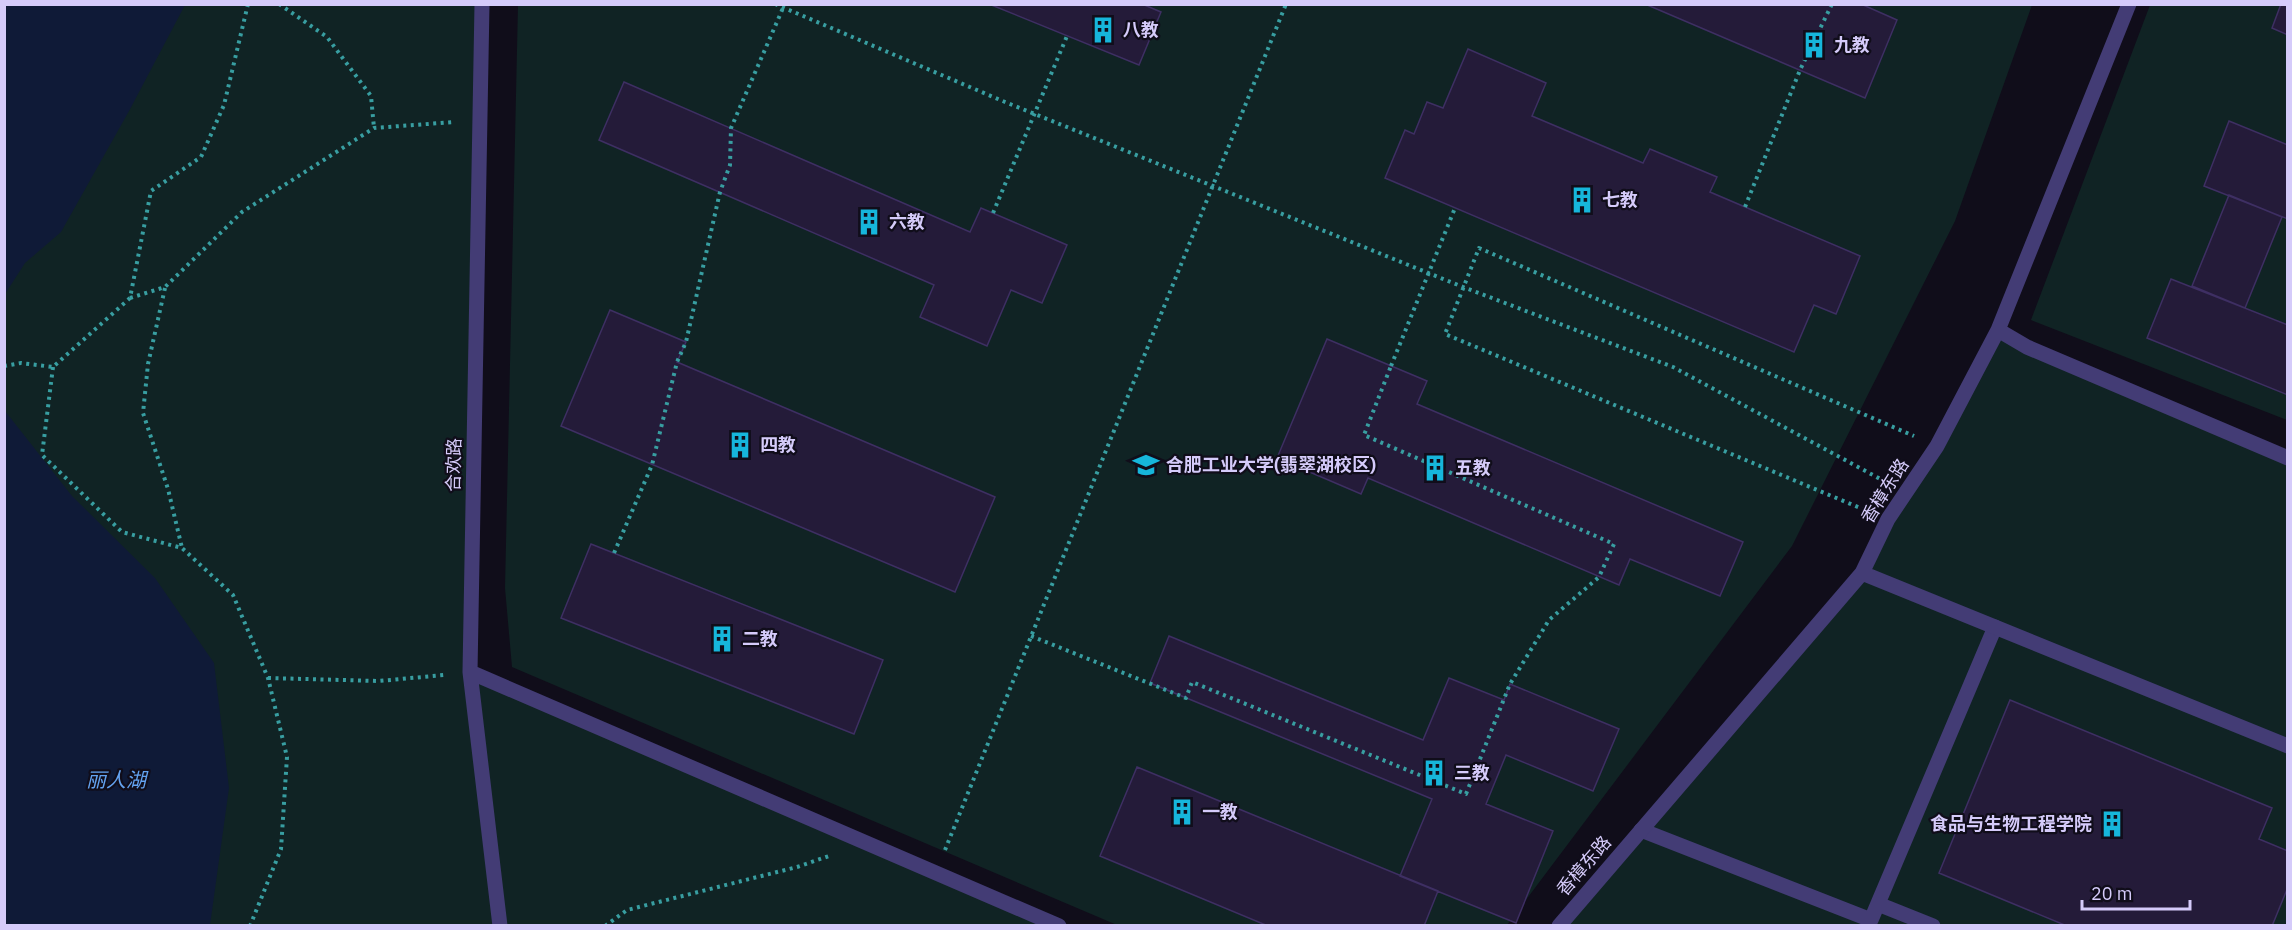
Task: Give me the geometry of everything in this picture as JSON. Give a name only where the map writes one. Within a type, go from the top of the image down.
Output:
[{"type":"street","name":"合欢路","points":[[482,4],[470,672],[500,926]]},
{"type":"street","name":"香樟东路","points":[[1559,926],[1862,573],[1888,519],[1937,446],[1998,330],[2129,4]]},
{"type":"street","points":[[1998,330],[2027,347],[2288,458]]},
{"type":"street","points":[[1862,573],[2288,746]]},
{"type":"street","points":[[1641,830],[1871,920],[1995,627]]},
{"type":"street","points":[[470,672],[1059,926]]},
{"type":"street","points":[[1878,904],[1933,926]]},
{"type":"path","points":[[130,298],[151,191],[201,158],[224,105],[248,4]]},
{"type":"path","points":[[279,4],[327,37],[371,96],[374,128]]},
{"type":"path","points":[[775,4],[1005,102],[1463,287],[1673,367],[1906,492]]},
{"type":"path","points":[[944,852],[1286,4]]},
{"type":"path","points":[[1745,207],[1800,70],[1832,4]]},
{"type":"path","points":[[614,553],[652,465],[677,362],[686,342],[720,192],[730,165],[731,128],[783,8]]},
{"type":"path","points":[[993,213],[1067,36]]},
{"type":"path","points":[[250,926],[281,849],[287,757],[268,678],[233,596],[182,548],[122,532],[42,455],[53,367],[130,298],[165,287],[242,212],[374,128],[480,120]]},
{"type":"path","points":[[1032,636],[1186,698],[1192,682],[1466,794],[1510,684],[1549,620],[1599,577],[1614,544],[1364,435],[1455,208]]},
{"type":"path","points":[[1888,519],[1445,334],[1479,248],[1937,446]]},
{"type":"path","points":[[165,287],[147,364],[143,413],[168,489],[182,548]]},
{"type":"path","points":[[4,366],[21,363],[53,367]]},
{"type":"path","points":[[268,678],[379,681],[470,672]]},
{"type":"path","points":[[605,926],[627,910],[796,867],[867,843]]},
{"type":"green space","points":[[5,4],[482,5],[470,672],[1059,926],[5,926]]},
{"type":"green space","points":[[518,5],[2032,5],[1955,221],[1792,546],[1507,925],[1117,925],[512,667],[505,588]]},
{"type":"green space","points":[[2150,5],[2287,5],[2287,420],[2031,320]]},
{"type":"green space","points":[[1999,331],[2287,458],[2287,745],[1866,572]]},
{"type":"green space","points":[[1862,576],[2287,748],[2287,925],[1559,926]]},
{"type":"water","points":[[5,4],[185,5],[61,232],[25,263],[5,294]]},
{"type":"water","name":"丽人湖","points":[[5,411],[72,496],[155,578],[214,663],[229,788],[210,925],[5,925]]},
{"type":"building","name":"八教","points":[[989,4],[1142,4],[1161,12],[1139,65]]},
{"type":"building","name":"九教","points":[[1645,4],[1861,4],[1897,20],[1865,98]]},
{"type":"building","points":[[2281,4],[2288,4],[2288,35],[2272,28]]},
{"type":"building","name":"七教","points":[[1468,49],[1546,83],[1532,116],[1643,163],[1650,149],[1717,177],[1710,192],[1860,256],[1836,314],[1814,305],[1794,352],[1385,178],[1405,130],[1414,134],[1427,102],[1443,108]]},
{"type":"building","name":"六教","points":[[624,82],[970,232],[981,208],[1067,245],[1042,303],[1011,290],[987,346],[920,317],[934,285],[599,140]]},
{"type":"building","points":[[2229,121],[2288,145],[2288,219],[2204,186]]},
{"type":"building","points":[[2229,195],[2282,217],[2245,308],[2192,286]]},
{"type":"building","points":[[2171,279],[2288,325],[2288,395],[2147,338]]},
{"type":"building","name":"四教","points":[[610,310],[686,342],[677,362],[995,497],[955,592],[561,426]]},
{"type":"building","name":"五教","points":[[1327,339],[1427,381],[1417,404],[1743,542],[1720,596],[1630,559],[1619,585],[1368,478],[1361,494],[1277,458]]},
{"type":"building","name":"二教","points":[[591,544],[883,660],[854,734],[561,618]]},
{"type":"building","name":"三教","points":[[1169,636],[1423,740],[1449,678],[1504,700],[1510,684],[1619,729],[1593,791],[1506,755],[1486,804],[1553,831],[1516,923],[1400,876],[1432,799],[1150,683]]},
{"type":"building","name":"食品与生物工程学院","points":[[2010,700],[2272,808],[2259,839],[2288,851],[2288,887],[2272,926],[2067,926],[1939,873]]},
{"type":"building","name":"一教","points":[[1137,767],[1438,891],[1424,926],[1268,926],[1100,856]]},
{"type":"place","name":"八教","points":[[1103,30]]},
{"type":"place","name":"九教","points":[[1814,45]]},
{"type":"place","name":"七教","points":[[1582,200]]},
{"type":"place","name":"六教","points":[[869,222]]},
{"type":"place","name":"四教","points":[[740,445]]},
{"type":"place","name":"合肥工业大学(翡翠湖校区)","points":[[1146,465]]},
{"type":"place","name":"五教","points":[[1435,468]]},
{"type":"place","name":"二教","points":[[722,639]]},
{"type":"place","name":"三教","points":[[1434,773]]},
{"type":"place","name":"一教","points":[[1182,812]]},
{"type":"place","name":"食品与生物工程学院","points":[[2112,824]]}]
